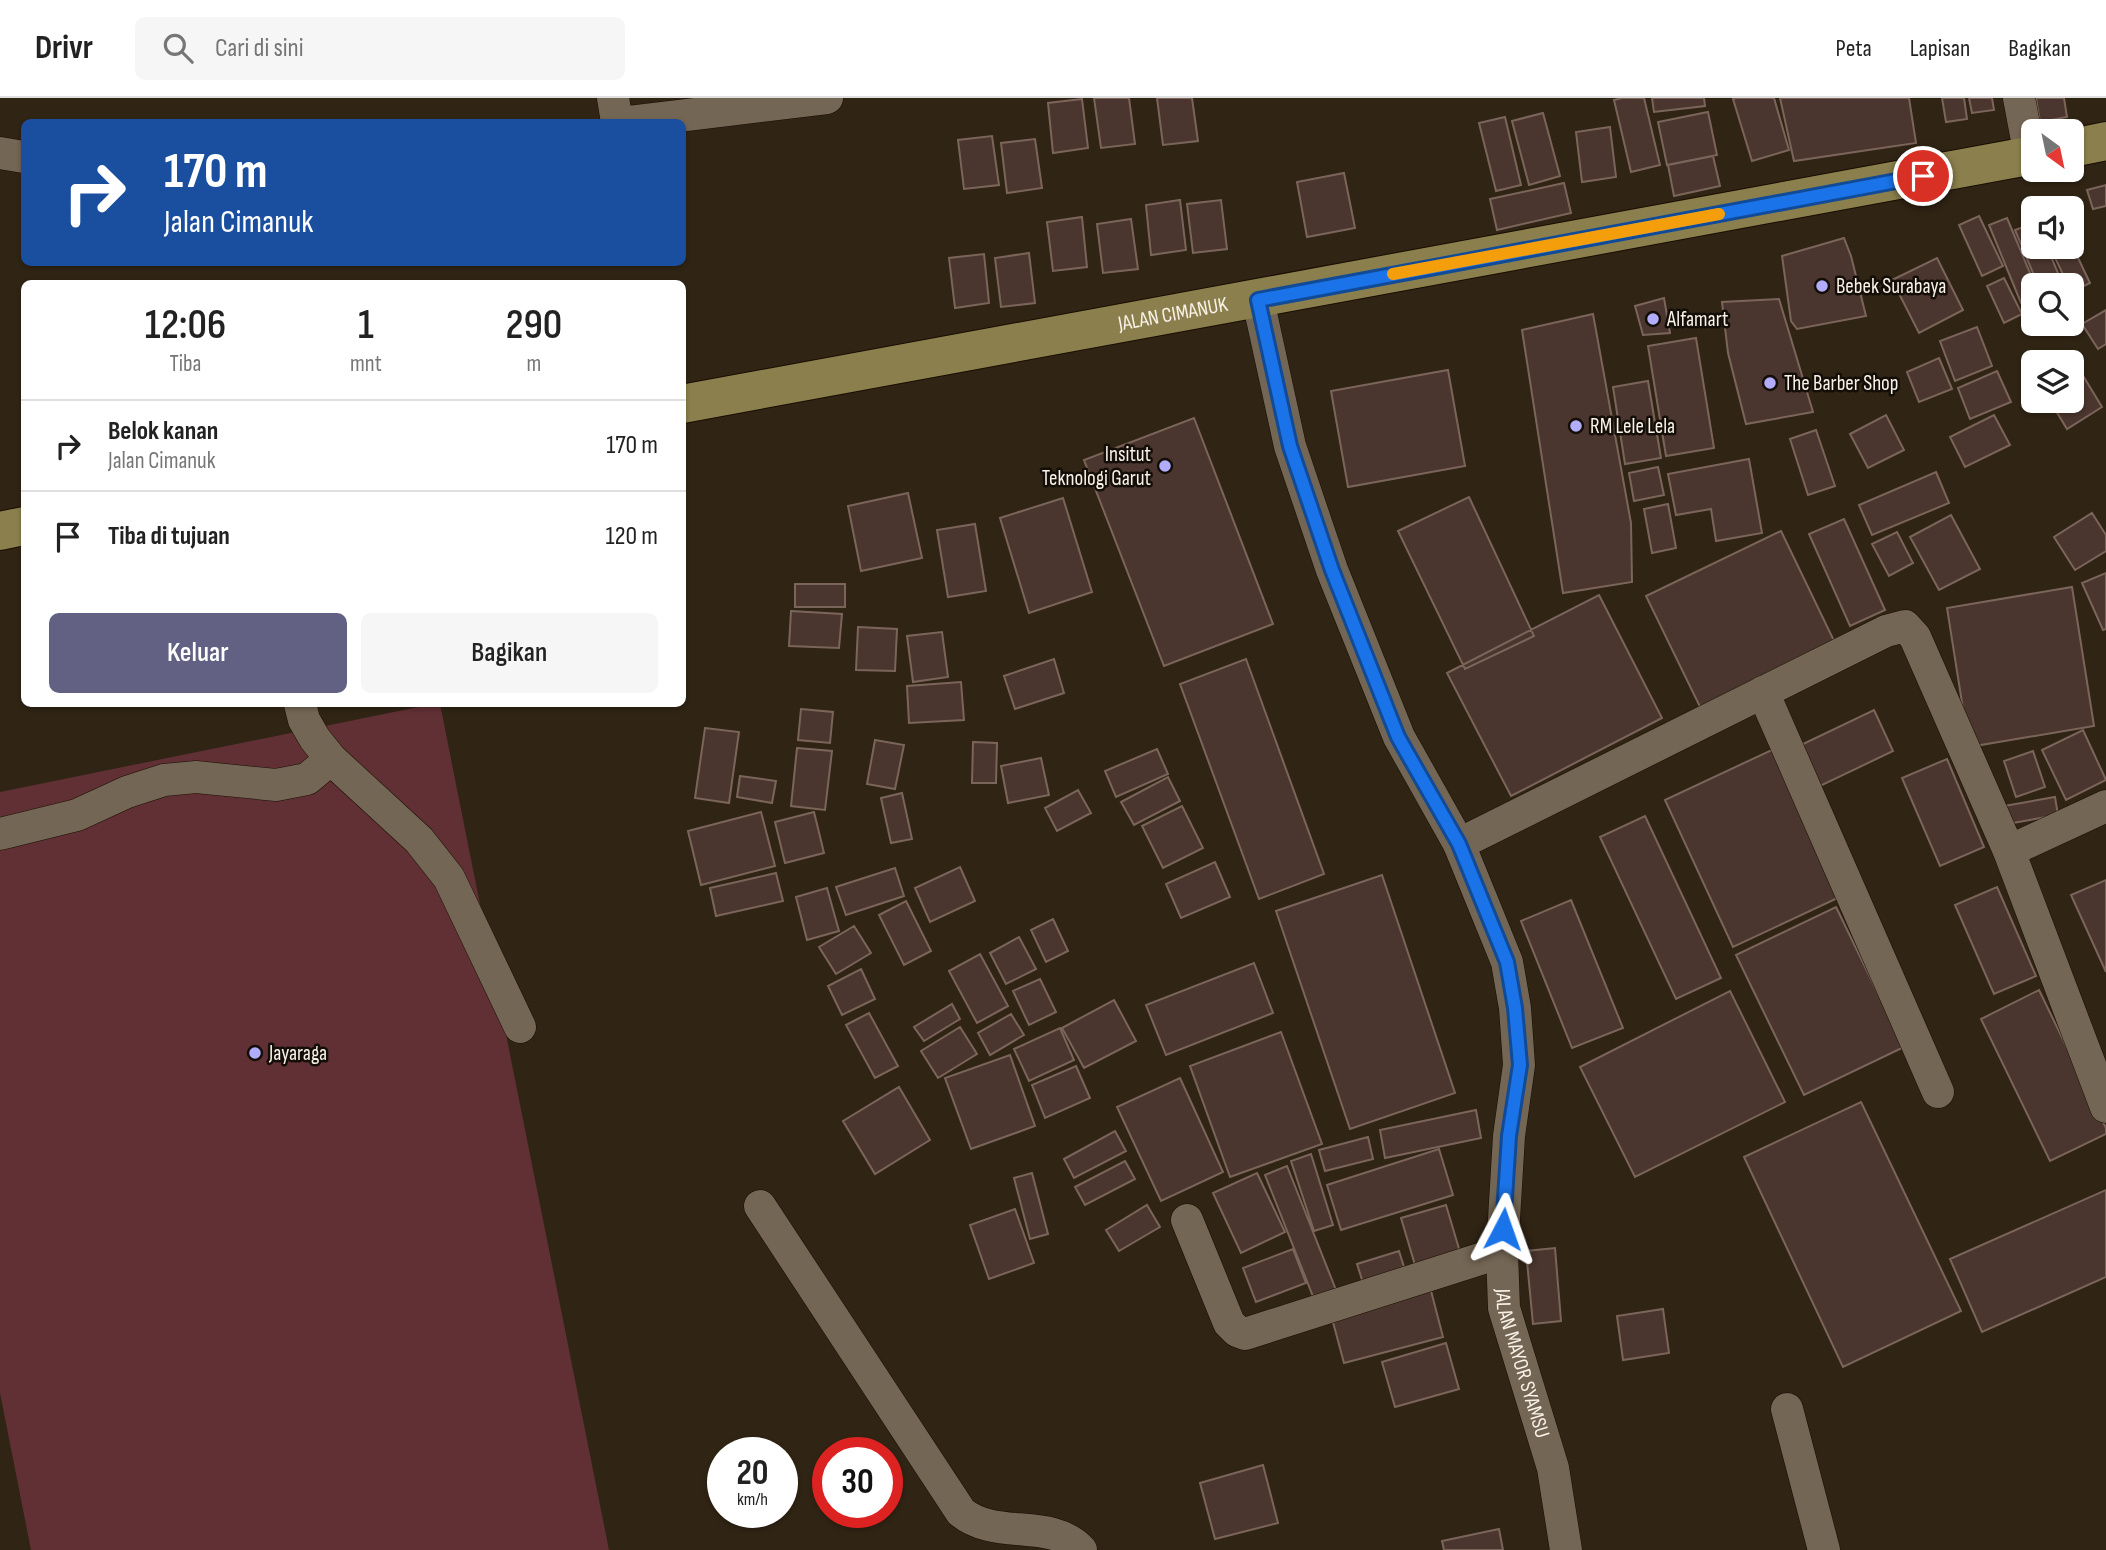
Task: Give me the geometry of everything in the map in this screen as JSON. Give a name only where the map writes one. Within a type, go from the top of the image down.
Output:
[{"type":"main road","points":[[2084,146],[2106,141]]},
{"type":"main road","name":"JALAN CIMANUK","points":[[686,403],[2021,158]]},
{"type":"main road","points":[[0,531],[21,527]]},
{"type":"street","points":[[613,98],[616,119]]},
{"type":"street","points":[[654,119],[827,98]]},
{"type":"street","points":[[2019,98],[2024,119]]},
{"type":"street","points":[[0,153],[21,157]]},
{"type":"street","name":"JALAN MAYOR SYAMSU","points":[[1258,300],[1290,446],[1332,570],[1398,737],[1459,844],[1507,962],[1515,1008],[1520,1065],[1509,1136],[1502,1252],[1504,1308],[1553,1468],[1566,1550]]},
{"type":"street","points":[[1459,844],[1885,631],[1905,626],[1915,637],[2009,851],[2106,1107]]},
{"type":"street","points":[[1763,692],[1938,1091]]},
{"type":"street","points":[[301,707],[304,720],[315,739],[331,759],[419,840],[450,878],[520,1027]]},
{"type":"street","points":[[0,834],[76,815],[127,792],[164,780],[196,777],[276,785],[307,779],[331,759]]},
{"type":"street","points":[[2009,851],[2106,806]]},
{"type":"street","points":[[760,1206],[961,1512],[987,1526],[1049,1532],[1081,1550]]},
{"type":"street","points":[[1187,1220],[1229,1323],[1245,1334],[1502,1252]]},
{"type":"street","points":[[1787,1409],[1824,1550]]},
{"type":"shaded area","name":"Jayaraga","points":[[418,707],[441,707],[609,1550],[31,1550],[0,1393],[0,792]]},
{"type":"building","points":[[1094,98],[1129,98],[1135,144],[1101,148]]},
{"type":"building","points":[[1157,98],[1192,98],[1198,141],[1163,145]]},
{"type":"building","points":[[1644,98],[1660,165],[1631,172],[1614,100]]},
{"type":"building","points":[[1652,98],[1704,98],[1705,106],[1654,112]]},
{"type":"building","points":[[1774,98],[1789,150],[1752,161],[1733,99]]},
{"type":"building","points":[[1780,98],[1909,98],[1916,143],[1794,161]]},
{"type":"building","points":[[1942,98],[1964,98],[1967,119],[1946,122]]},
{"type":"building","points":[[1969,98],[1992,98],[1994,110],[1972,113]]},
{"type":"building","points":[[2036,98],[2064,98],[2067,117],[2040,119]]},
{"type":"building","points":[[1082,99],[1088,148],[1053,153],[1048,103]]},
{"type":"building","points":[[1708,112],[1717,155],[1667,165],[1658,122]]},
{"type":"building","points":[[1543,113],[1560,176],[1529,185],[1512,121]]},
{"type":"building","points":[[1505,117],[1521,185],[1496,191],[1479,123]]},
{"type":"building","points":[[1610,127],[1616,177],[1582,182],[1576,132]]},
{"type":"building","points":[[992,136],[999,185],[964,189],[958,140]]},
{"type":"building","points":[[1035,139],[1042,188],[1007,193],[1001,143]]},
{"type":"building","points":[[1713,156],[1720,186],[1674,196],[1668,165]]},
{"type":"building","points":[[1344,173],[1355,228],[1307,237],[1297,182]]},
{"type":"building","points":[[1564,183],[1571,213],[1497,230],[1490,199]]},
{"type":"building","points":[[2106,185],[2106,206],[2093,209],[2087,190]]},
{"type":"building","points":[[1180,200],[1186,250],[1151,255],[1146,205]]},
{"type":"building","points":[[1221,200],[1227,249],[1193,253],[1187,204]]},
{"type":"building","points":[[1979,216],[2003,266],[1982,276],[1959,225]]},
{"type":"building","points":[[1082,217],[1087,267],[1053,271],[1047,222]]},
{"type":"building","points":[[2007,218],[2021,252],[2021,259],[2024,259],[2030,273],[2021,273],[2021,303],[1989,225]]},
{"type":"building","points":[[1131,219],[1138,269],[1103,273],[1097,224]]},
{"type":"building","points":[[2021,228],[2021,244],[2015,230]]},
{"type":"building","name":"Bebek Surabaya","points":[[1844,238],[1866,316],[1797,329],[1791,321],[1782,256]]},
{"type":"building","points":[[1029,253],[1035,303],[1001,307],[995,258]]},
{"type":"building","points":[[984,254],[989,303],[955,308],[949,258]]},
{"type":"building","points":[[1937,258],[1963,310],[1919,333],[1892,280]]},
{"type":"building","points":[[2027,259],[2052,259],[2058,273],[2033,273]]},
{"type":"building","points":[[2056,259],[2079,259],[2090,283],[2084,286],[2084,273],[2062,273]]},
{"type":"building","points":[[2004,278],[2021,314],[2004,323],[1987,286]]},
{"type":"building","name":"Alfamart","points":[[1664,298],[1670,333],[1643,335],[1635,306]]},
{"type":"building","name":"The Barber Shop","points":[[1779,299],[1813,412],[1746,424],[1728,353],[1722,302]]},
{"type":"building","points":[[2106,310],[2106,344],[2098,349],[2084,323]]},
{"type":"building","name":"RM Lele Lela","points":[[1593,314],[1631,523],[1632,582],[1563,593],[1522,330]]},
{"type":"building","points":[[1977,327],[1992,366],[1955,381],[1940,341]]},
{"type":"building","points":[[1696,338],[1714,448],[1666,456],[1648,346]]},
{"type":"building","points":[[1939,358],[1952,389],[1919,402],[1907,372]]},
{"type":"building","points":[[1448,370],[1465,466],[1348,487],[1331,391]]},
{"type":"building","points":[[1997,371],[2011,402],[1970,419],[1958,388]]},
{"type":"building","points":[[2084,377],[2102,407],[2067,429],[2057,413],[2084,413]]},
{"type":"building","points":[[1648,381],[1661,458],[1625,464],[1613,387]]},
{"type":"building","points":[[1886,415],[1904,450],[1868,468],[1850,434]]},
{"type":"building","points":[[1994,415],[2010,445],[1965,467],[1950,437]]},
{"type":"building","points":[[1194,418],[1273,624],[1164,666],[1084,460]]},
{"type":"building","points":[[1816,430],[1835,486],[1808,495],[1790,439]]},
{"type":"building","points":[[1749,459],[1762,533],[1716,541],[1711,509],[1676,515],[1668,474]]},
{"type":"building","points":[[1658,467],[1664,495],[1634,501],[1629,473]]},
{"type":"building","points":[[1936,472],[1949,503],[1872,535],[1859,505]]},
{"type":"building","points":[[908,493],[922,558],[861,571],[848,506]]},
{"type":"building","points":[[1469,497],[1534,636],[1465,669],[1398,531]]},
{"type":"building","points":[[1063,498],[1092,592],[1029,613],[1000,518]]},
{"type":"building","points":[[1668,504],[1676,548],[1652,553],[1644,509]]},
{"type":"building","points":[[2092,513],[2106,535],[2106,551],[2075,570],[2054,537]]},
{"type":"building","points":[[1951,515],[1980,569],[1939,590],[1910,537]]},
{"type":"building","points":[[1844,519],[1885,610],[1850,626],[1809,534]]},
{"type":"building","points":[[975,524],[986,591],[948,597],[937,530]]},
{"type":"building","points":[[1781,531],[1837,647],[1703,713],[1646,596]]},
{"type":"building","points":[[1897,532],[1913,563],[1889,576],[1872,544]]},
{"type":"building","points":[[2106,573],[2106,629],[2103,630],[2082,583]]},
{"type":"building","points":[[795,584],[845,584],[845,607],[795,607]]},
{"type":"building","points":[[2072,587],[2094,726],[1969,747],[1947,608]]},
{"type":"building","points":[[1599,595],[1662,718],[1511,796],[1447,673]]},
{"type":"building","points":[[791,611],[842,614],[839,648],[789,646]]},
{"type":"building","points":[[858,627],[897,629],[895,671],[856,670]]},
{"type":"building","points":[[942,632],[948,677],[913,682],[907,636]]},
{"type":"building","points":[[1054,659],[1064,693],[1015,709],[1004,676]]},
{"type":"building","points":[[1246,659],[1324,874],[1259,899],[1180,684]]},
{"type":"building","points":[[961,682],[964,720],[909,723],[907,686]]},
{"type":"building","points":[[801,709],[833,712],[830,743],[798,740]]},
{"type":"building","points":[[1874,710],[1893,751],[1820,786],[1801,745]]},
{"type":"building","points":[[705,728],[739,732],[729,803],[695,798]]},
{"type":"building","points":[[2083,730],[2106,780],[2066,800],[2042,750]]},
{"type":"building","points":[[875,740],[904,745],[895,789],[867,784]]},
{"type":"building","points":[[973,742],[997,743],[996,783],[972,783]]},
{"type":"building","points":[[797,748],[832,751],[825,810],[791,806]]},
{"type":"building","points":[[1776,748],[1844,895],[1733,947],[1665,800]]},
{"type":"building","points":[[1157,749],[1168,774],[1116,797],[1105,771]]},
{"type":"building","points":[[2033,751],[2045,787],[2016,797],[2004,761]]},
{"type":"building","points":[[1041,758],[1049,795],[1008,803],[1001,766]]},
{"type":"building","points":[[1947,759],[1984,847],[1940,866],[1902,778]]},
{"type":"building","points":[[740,776],[776,781],[772,803],[737,797]]},
{"type":"building","points":[[1168,777],[1180,801],[1134,825],[1121,802]]},
{"type":"building","points":[[1078,790],[1091,813],[1057,831],[1045,808]]},
{"type":"building","points":[[902,793],[912,839],[891,843],[881,798]]},
{"type":"building","points":[[2055,797],[2058,815],[2007,824],[2004,806]]},
{"type":"building","points":[[1182,806],[1203,848],[1163,868],[1142,826]]},
{"type":"building","points":[[761,812],[775,866],[701,885],[688,831]]},
{"type":"building","points":[[814,812],[824,853],[785,863],[775,822]]},
{"type":"building","points":[[1645,816],[1721,978],[1676,999],[1600,837]]},
{"type":"building","points":[[1215,862],[1230,897],[1181,918],[1166,884]]},
{"type":"building","points":[[960,867],[975,901],[930,922],[915,888]]},
{"type":"building","points":[[895,868],[904,896],[846,915],[836,887]]},
{"type":"building","points":[[776,873],[783,901],[716,916],[710,888]]},
{"type":"building","points":[[1382,875],[1455,1093],[1350,1129],[1276,911]]},
{"type":"building","points":[[2106,880],[2106,972],[2071,895]]},
{"type":"building","points":[[1997,887],[2036,976],[1994,994],[1955,905]]},
{"type":"building","points":[[827,888],[839,931],[807,940],[796,897]]},
{"type":"building","points":[[1571,900],[1623,1028],[1572,1048],[1521,921]]},
{"type":"building","points":[[906,901],[931,951],[904,965],[879,915]]},
{"type":"building","points":[[1836,907],[1904,1047],[1804,1095],[1736,955]]},
{"type":"building","points":[[1053,919],[1068,951],[1046,962],[1031,930]]},
{"type":"building","points":[[854,926],[871,953],[836,974],[819,947]]},
{"type":"building","points":[[1019,937],[1036,969],[1006,984],[990,953]]},
{"type":"building","points":[[980,954],[1008,1006],[977,1023],[949,971]]},
{"type":"building","points":[[1254,963],[1273,1013],[1166,1055],[1146,1005]]},
{"type":"building","points":[[861,969],[875,999],[842,1015],[828,986]]},
{"type":"building","points":[[1040,979],[1056,1012],[1029,1025],[1013,991]]},
{"type":"building","points":[[2039,990],[2106,1128],[2106,1134],[2050,1161],[1981,1019]]},
{"type":"building","points":[[1730,991],[1785,1102],[1635,1177],[1580,1067]]},
{"type":"building","points":[[1114,1000],[1136,1041],[1084,1068],[1062,1028]]},
{"type":"building","points":[[952,1004],[960,1019],[924,1041],[914,1027]]},
{"type":"building","points":[[869,1013],[898,1066],[875,1078],[846,1025]]},
{"type":"building","points":[[1011,1014],[1024,1035],[990,1055],[978,1033]]},
{"type":"building","points":[[960,1027],[977,1054],[938,1078],[921,1051]]},
{"type":"building","points":[[1060,1028],[1074,1060],[1029,1081],[1014,1049]]},
{"type":"building","points":[[1281,1032],[1322,1144],[1230,1177],[1190,1066]]},
{"type":"building","points":[[1010,1055],[1035,1126],[971,1149],[945,1078]]},
{"type":"building","points":[[1076,1066],[1090,1098],[1045,1118],[1032,1085]]},
{"type":"building","points":[[1180,1078],[1223,1172],[1161,1201],[1117,1107]]},
{"type":"building","points":[[899,1087],[930,1140],[875,1174],[843,1121]]},
{"type":"building","points":[[1861,1102],[1961,1311],[1843,1367],[1744,1157]]},
{"type":"building","points":[[1476,1110],[1481,1138],[1385,1158],[1380,1130]]},
{"type":"building","points":[[1115,1131],[1126,1151],[1074,1178],[1064,1159]]},
{"type":"building","points":[[1368,1137],[1373,1159],[1325,1171],[1319,1150]]},
{"type":"building","points":[[1439,1149],[1453,1195],[1341,1230],[1327,1185]]},
{"type":"building","points":[[1311,1154],[1333,1225],[1314,1231],[1291,1161]]},
{"type":"building","points":[[1125,1161],[1135,1179],[1085,1205],[1075,1187]]},
{"type":"building","points":[[1287,1166],[1336,1290],[1314,1299],[1265,1175]]},
{"type":"building","points":[[1032,1173],[1048,1234],[1030,1239],[1014,1178]]},
{"type":"building","points":[[1257,1173],[1285,1232],[1241,1253],[1213,1193]]},
{"type":"building","points":[[2106,1190],[2106,1277],[1982,1332],[1950,1259]]},
{"type":"building","points":[[1147,1205],[1160,1227],[1119,1251],[1106,1230]]},
{"type":"building","points":[[1446,1205],[1460,1252],[1415,1265],[1401,1218]]},
{"type":"building","points":[[1015,1209],[1034,1263],[989,1279],[970,1225]]},
{"type":"building","points":[[1555,1248],[1561,1321],[1533,1324],[1526,1251]]},
{"type":"building","points":[[1293,1249],[1306,1283],[1256,1302],[1243,1268]]},
{"type":"building","points":[[1399,1251],[1405,1270],[1363,1283],[1357,1264]]},
{"type":"building","points":[[1429,1283],[1443,1337],[1344,1363],[1330,1311]]},
{"type":"building","points":[[1663,1309],[1669,1353],[1623,1360],[1617,1316]]},
{"type":"building","points":[[1446,1343],[1459,1389],[1395,1407],[1382,1362]]},
{"type":"building","points":[[1263,1465],[1278,1523],[1215,1539],[1200,1483]]},
{"type":"building","points":[[1499,1529],[1503,1550],[1444,1550],[1442,1541]]},
{"type":"slow traffic","points":[[1393,274],[1719,214]]},
{"type":"place","name":"Bebek Surabaya","points":[[1822,286]]},
{"type":"place","name":"Alfamart","points":[[1653,319]]},
{"type":"place","name":"The Barber Shop","points":[[1770,383]]},
{"type":"place","name":"RM Lele Lela","points":[[1576,426]]},
{"type":"place","name":"Insitut Teknologi Garut","points":[[1165,466]]},
{"type":"place","name":"Jayaraga","points":[[255,1053]]},
{"type":"route","points":[[1503,1229],[1509,1136],[1520,1065],[1515,1008],[1507,962],[1459,844],[1398,737],[1332,570],[1290,446],[1258,300],[1923,176]]}]
